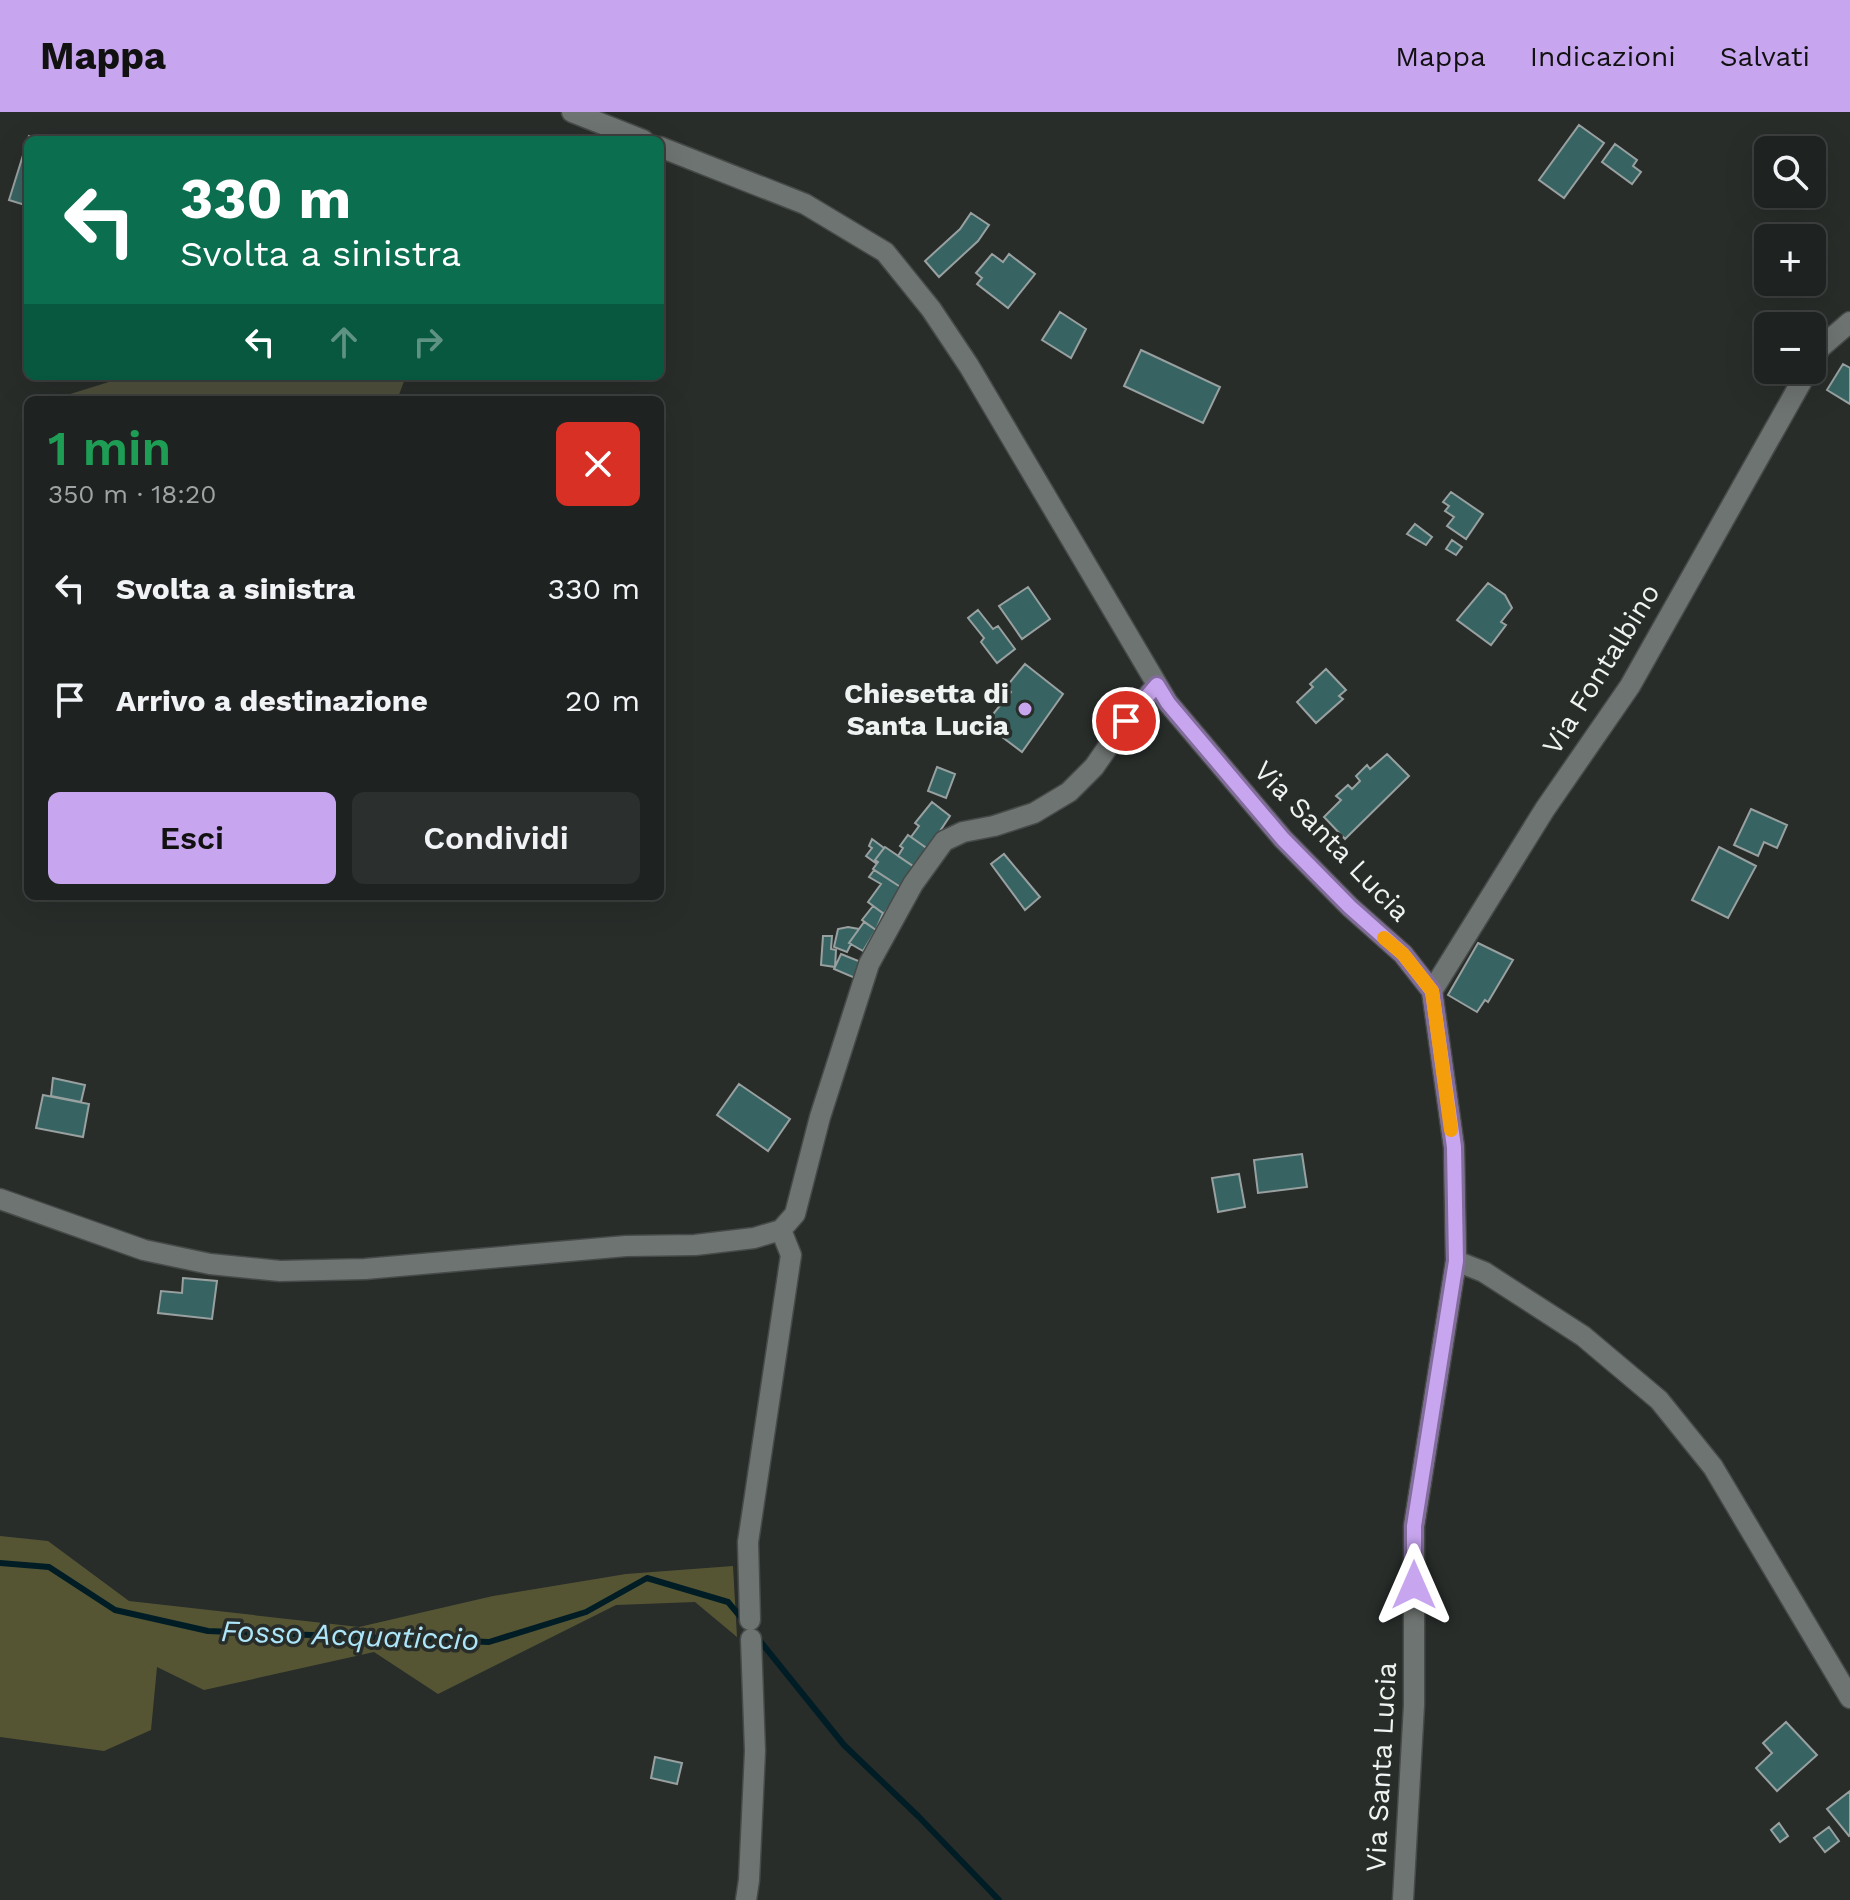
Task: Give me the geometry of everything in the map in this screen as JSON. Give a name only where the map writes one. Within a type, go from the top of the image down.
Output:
[{"type":"street","points":[[572,112],[633,136]]},
{"type":"street","name":"Via Santa Lucia","points":[[664,149],[805,204],[885,252],[931,309],[969,366],[1168,703],[1283,839],[1350,907],[1403,954],[1432,991],[1454,1147],[1456,1261],[1414,1526],[1414,1705],[1403,1900]]},
{"type":"street","points":[[1826,343],[1850,322]]},
{"type":"street","name":"Via Fontalbino","points":[[1432,991],[1545,809],[1630,686],[1800,384]]},
{"type":"street","points":[[0,1199],[144,1250],[210,1264],[280,1271],[365,1269],[626,1246],[695,1245],[754,1238],[781,1230],[795,1214],[820,1117],[869,964],[913,884],[944,841],[963,832],[1034,813],[1069,792],[1094,767],[1126,721],[1157,685]]},
{"type":"street","points":[[746,1900],[755,1751],[748,1542],[791,1255],[781,1230]]},
{"type":"street","points":[[1456,1261],[1484,1272],[1583,1336],[1659,1400],[1713,1467],[1850,1698]]},
{"type":"green space","points":[[115,380],[404,380],[398,396],[64,396]]},
{"type":"shaded area","points":[[0,1536],[48,1541],[129,1601],[359,1627],[493,1596],[626,1574],[733,1566],[737,1637],[695,1602],[616,1605],[438,1694],[374,1652],[204,1690],[157,1667],[151,1730],[104,1751],[0,1737]]},
{"type":"building","points":[[1579,125],[1604,143],[1564,198],[1539,180]]},
{"type":"building","points":[[1615,144],[1637,160],[1633,166],[1641,172],[1632,184],[1602,162]]},
{"type":"building","points":[[24,152],[24,205],[9,200]]},
{"type":"building","points":[[971,213],[989,225],[978,241],[939,277],[925,261],[960,229]]},
{"type":"building","points":[[992,254],[1003,262],[1009,254],[1035,274],[1008,308],[977,284],[982,278],[976,273]]},
{"type":"building","points":[[1060,312],[1086,329],[1071,358],[1042,340]]},
{"type":"building","points":[[1141,350],[1220,387],[1203,423],[1124,386]]},
{"type":"building","points":[[1843,364],[1850,368],[1850,404],[1827,390]]},
{"type":"building","points":[[1451,492],[1483,514],[1466,539],[1447,526],[1454,517],[1445,511],[1449,506],[1443,502]]},
{"type":"building","points":[[1415,524],[1432,537],[1426,545],[1407,534]]},
{"type":"building","points":[[1452,540],[1462,547],[1456,555],[1446,549]]},
{"type":"building","points":[[1488,583],[1505,595],[1512,608],[1501,622],[1506,625],[1491,645],[1457,620]]},
{"type":"building","points":[[1028,587],[1050,619],[1022,639],[999,606]]},
{"type":"building","points":[[978,610],[993,629],[998,626],[1015,649],[997,663],[981,642],[984,638],[968,618]]},
{"type":"building","name":"Chiesetta di Santa Lucia","points":[[1025,664],[1063,694],[1022,752],[985,724],[1011,692],[1006,687]]},
{"type":"building","points":[[1326,669],[1346,690],[1339,696],[1343,699],[1316,723],[1297,702]]},
{"type":"building","points":[[1387,754],[1409,776],[1345,839],[1324,817],[1341,800],[1336,796],[1348,785],[1352,789],[1360,781],[1356,776],[1367,765],[1370,769]]},
{"type":"building","points":[[937,767],[955,774],[946,798],[928,791]]},
{"type":"building","points":[[932,802],[950,816],[928,849],[911,837],[919,826],[915,823]]},
{"type":"building","points":[[1751,809],[1787,825],[1777,848],[1764,842],[1758,856],[1734,845]]},
{"type":"building","points":[[908,835],[928,849],[916,868],[898,856],[903,848],[900,846]]},
{"type":"building","points":[[872,839],[884,848],[875,860],[877,864],[866,856],[872,848],[869,846]]},
{"type":"building","points":[[885,847],[916,868],[902,888],[873,869],[878,862],[875,860]]},
{"type":"building","points":[[1719,847],[1756,866],[1728,918],[1692,900]]},
{"type":"building","points":[[1004,854],[1040,897],[1025,910],[991,864]]},
{"type":"building","points":[[874,870],[902,888],[884,914],[868,902],[881,884],[869,877]]},
{"type":"building","points":[[873,906],[883,913],[876,930],[862,920]]},
{"type":"building","points":[[864,922],[876,930],[863,951],[849,943]]},
{"type":"building","points":[[838,929],[859,929],[847,952],[834,947]]},
{"type":"building","points":[[823,936],[832,936],[831,949],[836,950],[835,967],[821,965]]},
{"type":"building","points":[[1478,943],[1513,960],[1488,1002],[1485,1000],[1477,1012],[1448,995]]},
{"type":"building","points":[[841,954],[861,962],[855,978],[834,969]]},
{"type":"building","points":[[53,1078],[85,1085],[81,1102],[51,1096]]},
{"type":"building","points":[[739,1084],[790,1119],[768,1151],[717,1115]]},
{"type":"building","points":[[43,1095],[89,1104],[83,1137],[36,1128]]},
{"type":"building","points":[[1302,1154],[1307,1187],[1258,1193],[1254,1160]]},
{"type":"building","points":[[1239,1174],[1245,1207],[1218,1212],[1212,1178]]},
{"type":"building","points":[[183,1278],[217,1281],[212,1319],[158,1313],[161,1291],[182,1293]]},
{"type":"building","points":[[1786,1722],[1817,1755],[1777,1791],[1756,1768],[1772,1753],[1763,1743]]},
{"type":"building","points":[[655,1757],[682,1763],[677,1784],[651,1778]]},
{"type":"building","points":[[1850,1791],[1850,1835],[1849,1836],[1827,1809]]},
{"type":"building","points":[[1779,1823],[1788,1836],[1780,1842],[1771,1830]]},
{"type":"building","points":[[1829,1827],[1839,1841],[1825,1852],[1814,1838]]},
{"type":"waterway","name":"Fosso Acquaticcio","points":[[0,1563],[49,1567],[115,1610],[208,1631],[489,1642],[586,1612],[647,1578],[728,1602],[744,1621]]},
{"type":"waterway","name":"Fosso Acquaticcio","points":[[756,1636],[844,1745],[999,1900]]},
{"type":"slow traffic","points":[[1384,938],[1403,954],[1432,991],[1451,1130]]},
{"type":"place","name":"Chiesetta di Santa Lucia","points":[[1025,709]]},
{"type":"route","points":[[1126,721],[1157,685],[1168,703],[1283,839],[1350,907],[1403,954],[1432,991],[1454,1147],[1456,1261],[1414,1526],[1414,1585]]}]
